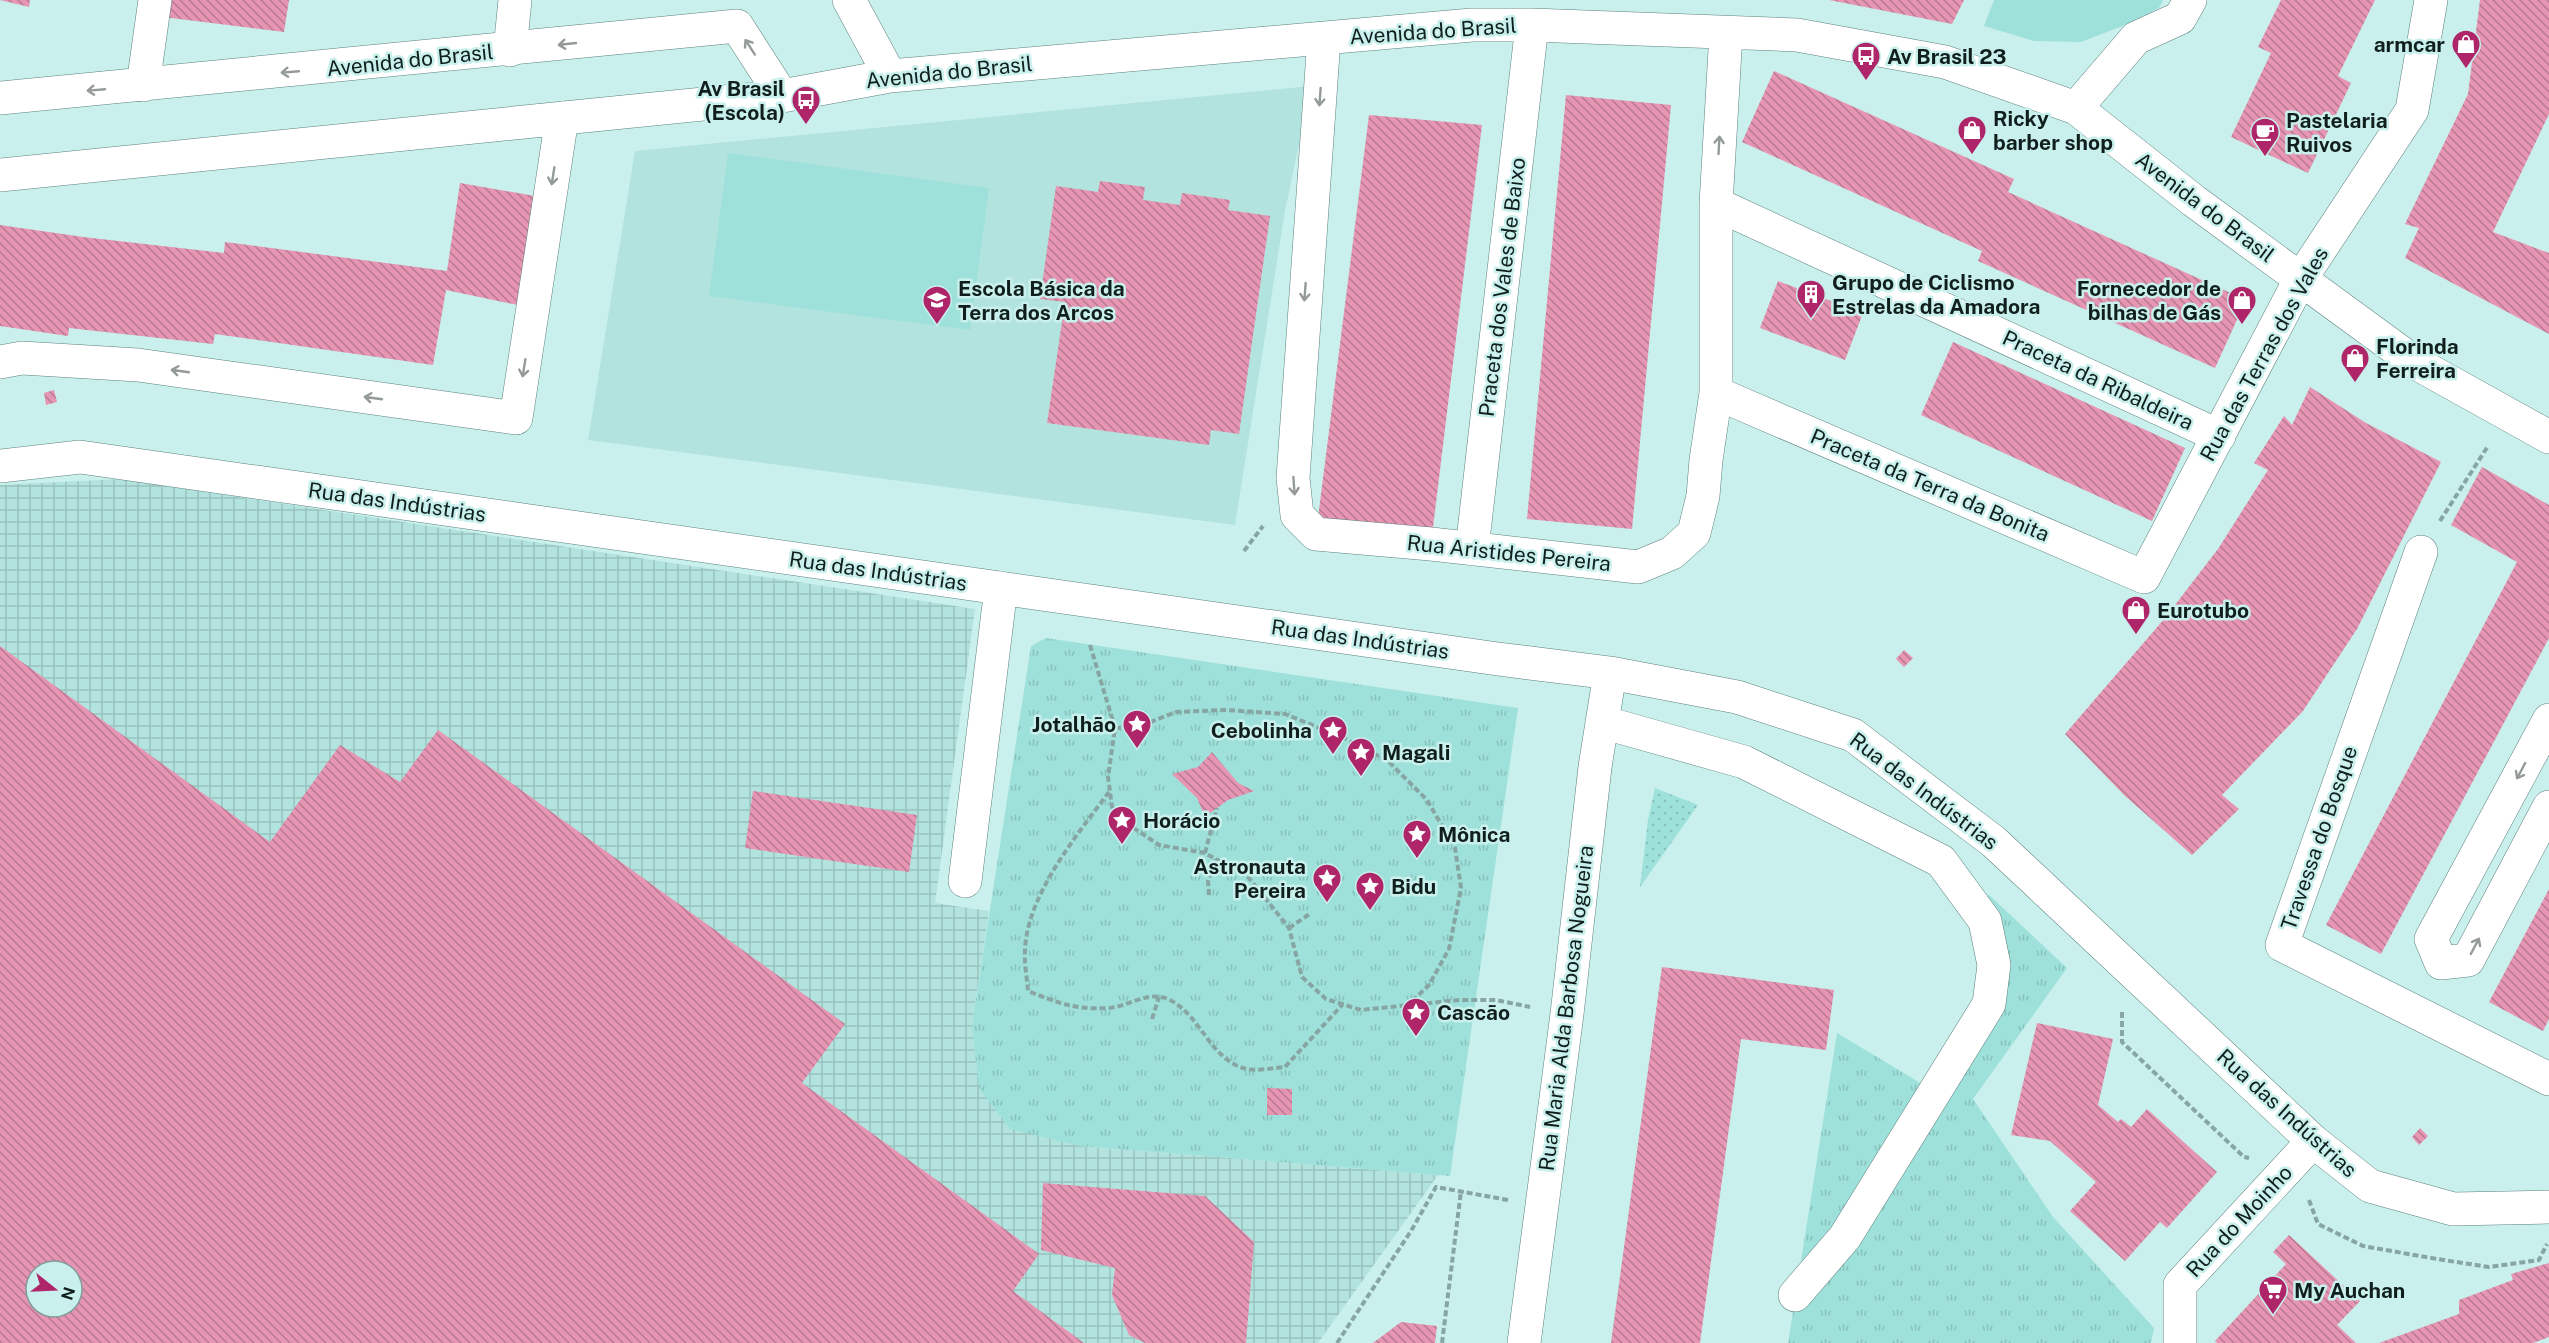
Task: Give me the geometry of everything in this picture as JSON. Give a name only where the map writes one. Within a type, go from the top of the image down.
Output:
[{"type":"street","points":[[143,85],[155,0]]},
{"type":"street","points":[[510,50],[515,0]]},
{"type":"street","points":[[849,0],[890,76]]},
{"type":"street","points":[[1449,0],[1472,24]]},
{"type":"street","points":[[2076,108],[2136,38],[2180,18],[2190,0]]},
{"type":"street","name":"Rua das Terras dos Vales","points":[[2144,577],[2300,280],[2412,110],[2431,0]]},
{"type":"street","name":"Avenida do Brasil","points":[[0,175],[782,96],[890,76],[1472,24],[1797,35],[1945,62],[2076,108],[2194,201],[2414,362],[2549,437]]},
{"type":"street","name":"Praceta dos Vales de Baixo","points":[[1472,549],[1532,25]]},
{"type":"street","name":"Avenida do Brasil","points":[[0,98],[510,50],[737,26],[782,96]]},
{"type":"street","name":"Rua Aristides Pereira","points":[[1324,39],[1294,467],[1297,514],[1316,534],[1638,567],[1672,553],[1694,533],[1703,495],[1716,393],[1716,204],[1726,33]]},
{"type":"street","points":[[0,362],[22,358],[138,365],[516,418],[562,118]]},
{"type":"street","name":"Praceta da Ribaldeira","points":[[1716,204],[2219,436]]},
{"type":"street","name":"Praceta da Terra da Bonita","points":[[1716,393],[2144,577]]},
{"type":"street","name":"Rua das Indústrias","points":[[0,466],[80,457],[1610,673],[1737,697],[1853,735],[1994,842],[2313,1141],[2370,1186],[2453,1209],[2549,1207]]},
{"type":"street","name":"Travessa do Bosque","points":[[2421,552],[2282,945],[2549,1079]]},
{"type":"street","points":[[965,881],[1001,588]]},
{"type":"street","name":"Rua Maria Alda Barbosa Nogueira","points":[[1524,1343],[1610,673]]},
{"type":"street","points":[[2549,720],[2431,939],[2441,963],[2468,960],[2549,807]]},
{"type":"street","points":[[1602,722],[1744,762],[1941,861],[1985,921],[1994,965],[1989,1004],[1845,1237],[1795,1295]]},
{"type":"street","name":"Rua do Moinho","points":[[2180,1343],[2180,1285],[2313,1141]]},
{"type":"path","points":[[2421,552],[2508,415]]},
{"type":"path","points":[[1090,645],[1115,728],[1108,777],[1113,814],[1159,845],[1205,853],[1249,878],[1289,928],[1302,977],[1326,999],[1361,1010],[1459,1000],[1496,1000],[1567,1014]]},
{"type":"path","points":[[1115,728],[1138,728],[1176,712],[1226,710],[1285,714],[1344,738],[1388,761],[1426,800],[1455,848],[1461,888],[1449,949],[1430,985],[1407,1005]]},
{"type":"path","points":[[1110,792],[1075,838],[1037,899],[1025,948],[1028,992],[1069,1007],[1110,1008],[1142,998],[1159,997],[1171,1000],[1192,1019],[1220,1055],[1244,1069],[1285,1067],[1343,1004]]},
{"type":"path","points":[[1205,853],[1217,808]]},
{"type":"path","points":[[1209,895],[1208,881],[1216,859]]},
{"type":"path","points":[[1289,928],[1311,913]]},
{"type":"path","points":[[1152,1019],[1159,997]]},
{"type":"path","points":[[2122,1002],[2122,1042],[2244,1156],[2289,1167],[2305,1191],[2318,1224],[2363,1246],[2489,1267],[2539,1260],[2549,1240]]},
{"type":"path","points":[[1337,1343],[1411,1231],[1436,1187],[1542,1208]]},
{"type":"path","points":[[1442,1343],[1461,1191]]},
{"type":"shaded area","name":"Escola Básica da Terra dos Arcos","points":[[1311,86],[1285,211],[1235,525],[588,440],[635,151]]},
{"type":"shaded area","points":[[120,479],[975,609],[935,903],[989,911],[972,1025],[1081,1146],[1438,1175],[1318,1343],[0,1343],[0,485]]},
{"type":"green space","points":[[1994,0],[2163,0],[2159,8],[2130,23],[2081,42],[2034,41],[1984,26]]},
{"type":"green space","points":[[728,153],[989,188],[970,330],[709,296]]},
{"type":"green space","points":[[1046,638],[1518,708],[1450,1176],[1081,1146],[1010,1129],[979,1088],[972,1025],[1031,646]]},
{"type":"green space","points":[[1655,788],[1698,805],[1640,887],[1648,820]]},
{"type":"green space","points":[[1988,894],[2067,968],[1973,1099],[2053,1217],[2154,1328],[2151,1343],[1788,1343],[1837,1033],[1947,1099],[2009,981]]},
{"type":"building","points":[[0,0],[30,0],[29,7]]},
{"type":"building","points":[[166,0],[289,0],[284,32],[163,17]]},
{"type":"building","points":[[1829,0],[1964,0],[1952,24]]},
{"type":"building","points":[[2281,0],[2375,0],[2338,76],[2351,83],[2308,173],[2231,137],[2271,53],[2258,47]]},
{"type":"building","points":[[2480,0],[2549,0],[2549,114],[2493,232],[2549,253],[2549,334],[2405,258],[2419,228],[2405,224],[2468,94]]},
{"type":"building","points":[[1774,71],[2014,179],[2008,192],[2246,300],[2215,368],[1978,261],[1982,251],[1742,142]]},
{"type":"building","points":[[1566,95],[1671,105],[1632,529],[1527,519]]},
{"type":"building","points":[[1369,115],[1482,125],[1431,544],[1316,534]]},
{"type":"building","points":[[1100,181],[1145,187],[1143,200],[1180,205],[1182,193],[1230,200],[1228,210],[1270,216],[1239,434],[1211,430],[1209,445],[1047,423],[1065,302],[1040,299],[1056,186],[1098,192]]},
{"type":"building","points":[[460,183],[546,198],[532,308],[446,290],[433,365],[215,334],[213,344],[69,328],[68,336],[0,326],[0,225],[224,253],[225,242],[447,271]]},
{"type":"building","name":"Grupo de Ciclismo Estrelas da Amadora","points":[[1778,281],[1863,313],[1845,360],[1760,328]]},
{"type":"building","points":[[1953,342],[2185,448],[2152,521],[1921,415]]},
{"type":"building","points":[[2310,387],[2366,423],[2441,462],[2357,629],[2303,711],[2222,795],[2239,809],[2192,855],[2124,795],[2065,734],[2165,618],[2218,549],[2268,470],[2254,463],[2284,416],[2292,425]]},
{"type":"building","points":[[54,390],[57,402],[46,405],[44,393]]},
{"type":"building","points":[[2482,467],[2549,505],[2549,638],[2381,954],[2326,925],[2517,562],[2451,525]]},
{"type":"building","points":[[0,646],[270,842],[340,745],[400,782],[438,730],[845,1024],[802,1083],[1039,1254],[1013,1291],[1084,1343],[0,1343]]},
{"type":"building","points":[[1904,650],[1913,658],[1904,667],[1896,659]]},
{"type":"building","points":[[1212,752],[1238,783],[1254,791],[1228,800],[1205,817],[1197,798],[1172,774],[1198,767]]},
{"type":"building","points":[[753,791],[917,815],[909,872],[745,848]]},
{"type":"building","points":[[2549,889],[2549,1019],[2543,1031],[2489,1002]]},
{"type":"building","points":[[1662,967],[1834,990],[1826,1050],[1741,1039],[1700,1343],[1611,1343]]},
{"type":"building","points":[[2037,1023],[2113,1039],[2098,1105],[2118,1122],[2121,1119],[2131,1127],[2147,1109],[2217,1172],[2167,1228],[2160,1222],[2125,1261],[2070,1211],[2096,1182],[2050,1141],[2011,1135]]},
{"type":"building","points":[[1267,1088],[1292,1089],[1292,1115],[1267,1115]]},
{"type":"building","points":[[2420,1128],[2428,1136],[2419,1145],[2412,1137]]},
{"type":"building","points":[[1043,1183],[1205,1196],[1254,1242],[1246,1343],[1145,1343],[1129,1335],[1112,1295],[1115,1268],[1041,1250]]},
{"type":"building","points":[[2289,1235],[2360,1301],[2337,1325],[2356,1343],[2217,1343],[2215,1341],[2286,1264],[2273,1252]]},
{"type":"building","points":[[2549,1263],[2549,1337],[2533,1343],[2379,1343],[2459,1314],[2459,1300],[2513,1280],[2511,1274]]},
{"type":"building","points":[[1401,1322],[1437,1326],[1435,1343],[1373,1343]]},
{"type":"place","name":"armcar","points":[[2466,70]]},
{"type":"place","name":"Av Brasil 23","points":[[1866,82]]},
{"type":"place","name":"Av Brasil (Escola)","points":[[806,126]]},
{"type":"place","name":"Ricky barber shop","points":[[1972,156]]},
{"type":"place","name":"Pastelaria Ruivos","points":[[2265,158]]},
{"type":"place","name":"Grupo de Ciclismo Estrelas da Amadora","points":[[1811,320]]},
{"type":"place","name":"Escola Básica da Terra dos Arcos","points":[[937,326]]},
{"type":"place","name":"Fornecedor de bilhas de Gás","points":[[2242,326]]},
{"type":"place","name":"Florinda Ferreira","points":[[2355,384]]},
{"type":"place","name":"Eurotubo","points":[[2136,636]]},
{"type":"place","name":"Jotalhão","points":[[1137,750]]},
{"type":"place","name":"Cebolinha","points":[[1333,756]]},
{"type":"place","name":"Magali","points":[[1361,778]]},
{"type":"place","name":"Horácio","points":[[1122,846]]},
{"type":"place","name":"Mônica","points":[[1417,860]]},
{"type":"place","name":"Astronauta Pereira","points":[[1327,904]]},
{"type":"place","name":"Bidu","points":[[1370,912]]},
{"type":"place","name":"Cascão","points":[[1416,1038]]},
{"type":"place","name":"My Auchan","points":[[2273,1316]]}]
